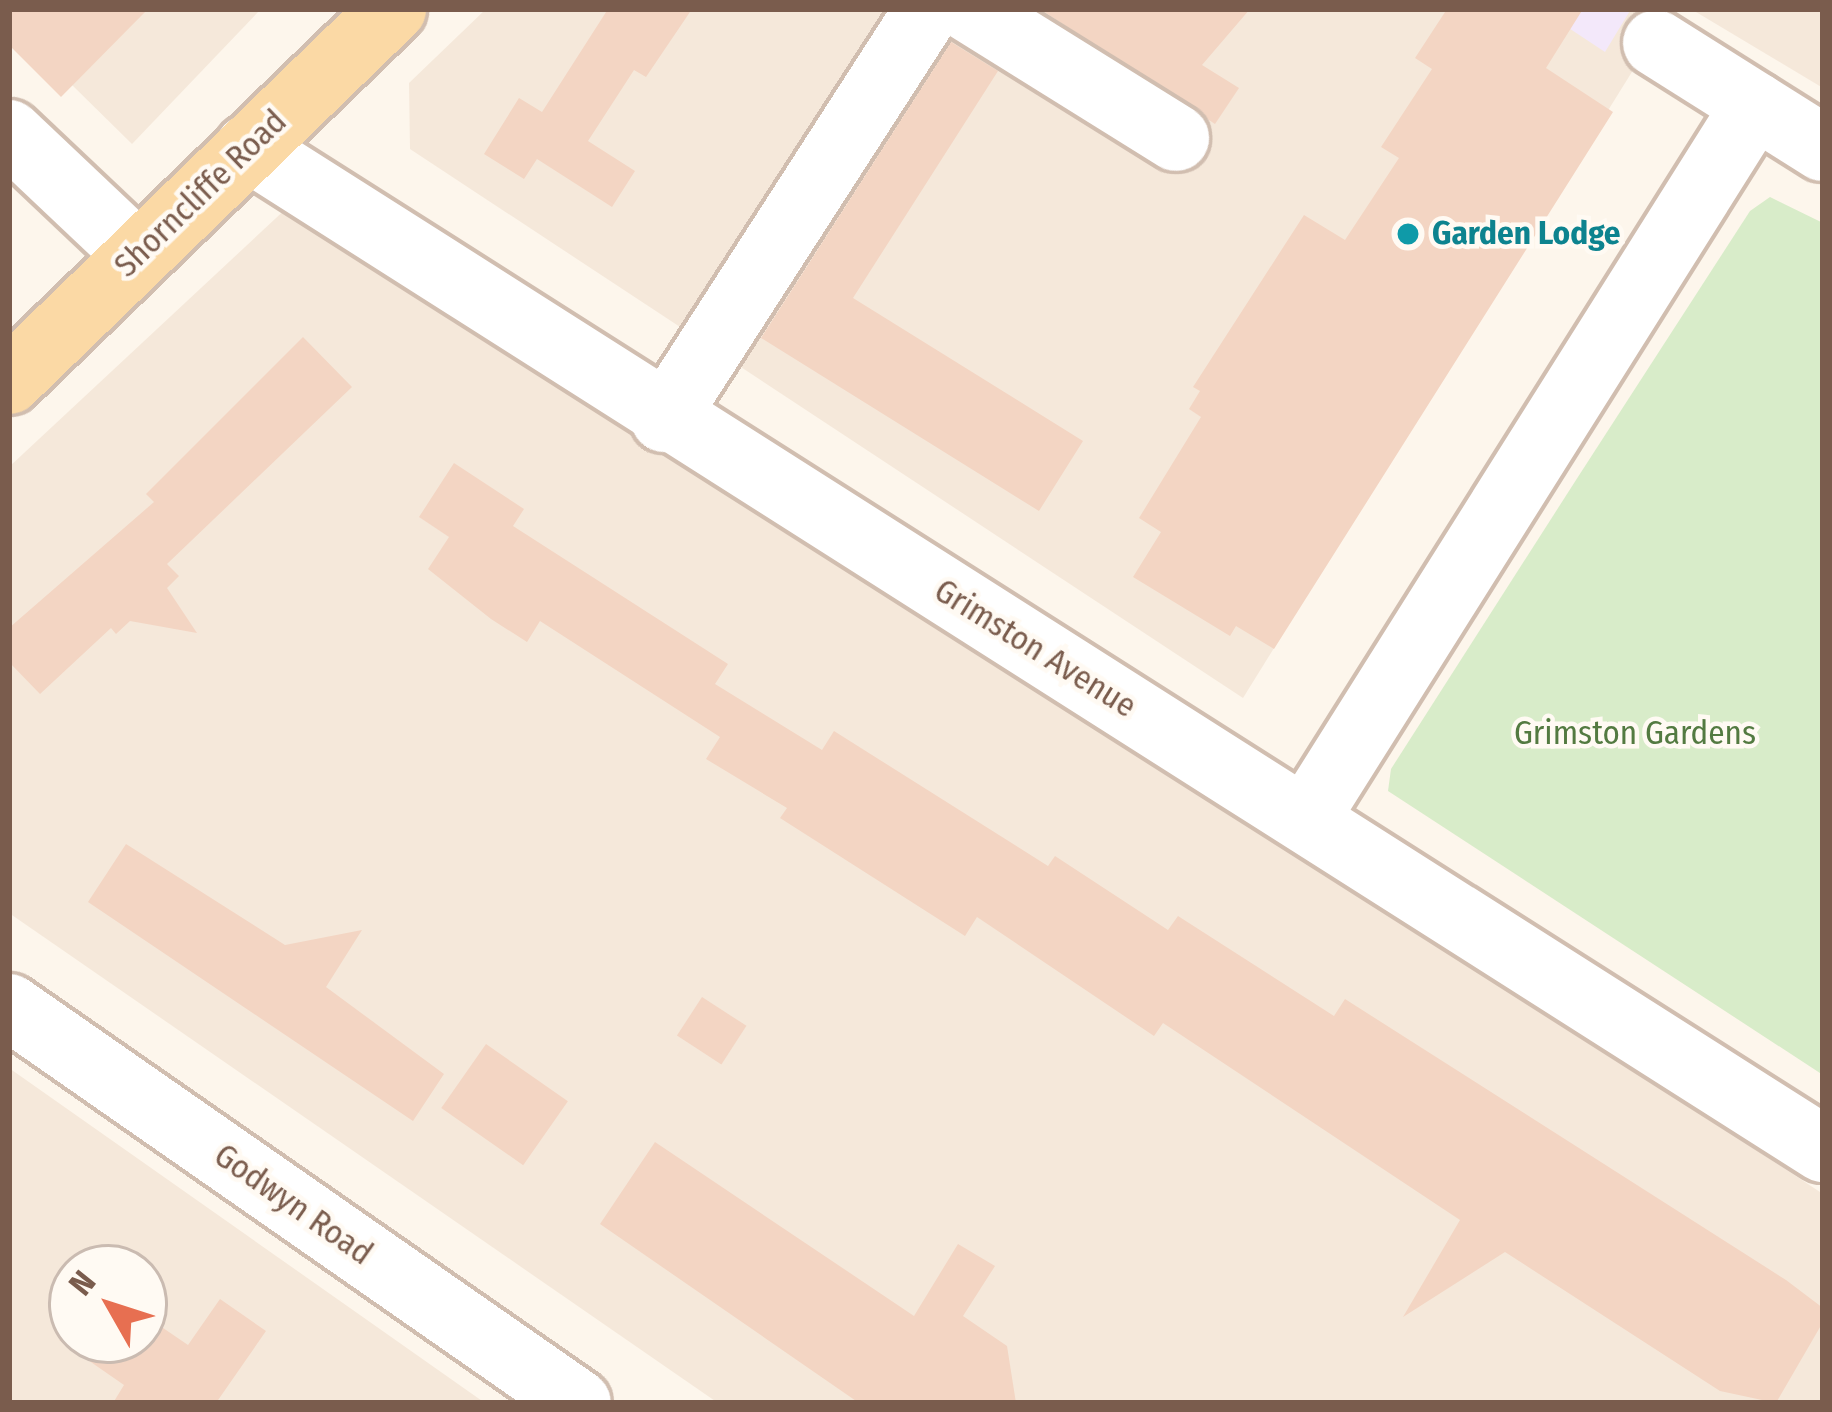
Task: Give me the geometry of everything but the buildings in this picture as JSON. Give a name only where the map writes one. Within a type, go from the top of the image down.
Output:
[{"type":"main road","name":"Shorncliffe Road","points":[[9,381],[393,9]]},
{"type":"street","points":[[664,419],[928,9]]},
{"type":"street","points":[[969,9],[1177,137]]},
{"type":"street","points":[[1656,43],[1823,148]]},
{"type":"street","points":[[1307,817],[1755,105]]},
{"type":"street","points":[[9,133],[137,254]]},
{"type":"street","name":"Grimston Avenue","points":[[248,148],[664,419],[1307,817],[1823,1149]]},
{"type":"street","name":"Godwyn Road","points":[[9,1007],[578,1403]]},
{"type":"shaded area","points":[[9,9],[261,9],[132,144],[9,23]]},
{"type":"shaded area","points":[[486,9],[1671,9],[1243,698],[410,149],[409,83]]},
{"type":"shaded area","points":[[1540,9],[1631,9],[1605,52]]},
{"type":"shaded area","points":[[1691,9],[1823,9],[1823,88]]},
{"type":"shaded area","points":[[304,192],[1823,1194],[1823,1403],[718,1403],[9,913],[9,467]]},
{"type":"shaded area","points":[[9,1068],[485,1403],[9,1403]]},
{"type":"green space","name":"Grimston Gardens","points":[[1770,197],[1823,223],[1823,1075],[1388,791],[1391,769],[1576,480],[1750,211]]},
{"type":"place","name":"Garden Lodge","points":[[1408,234]]}]
